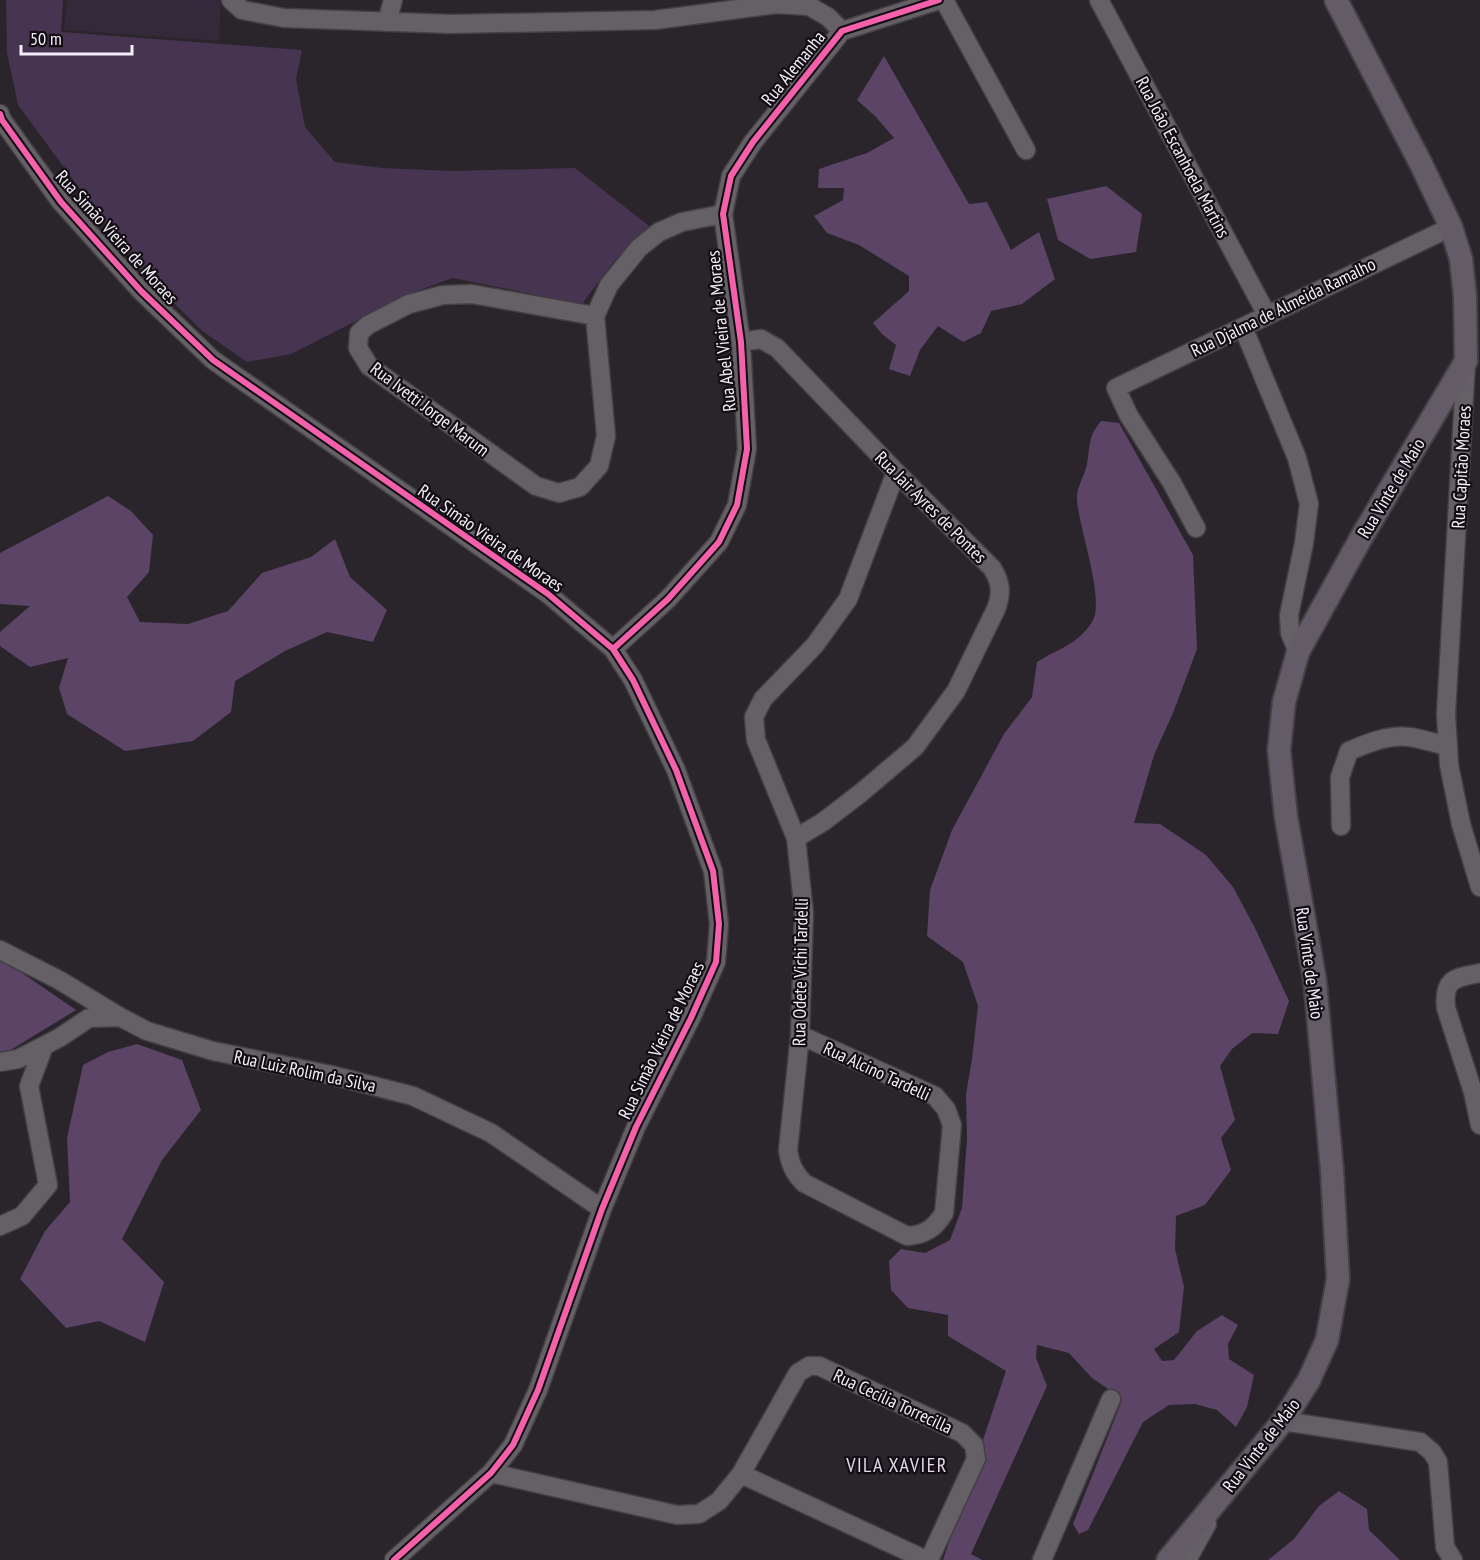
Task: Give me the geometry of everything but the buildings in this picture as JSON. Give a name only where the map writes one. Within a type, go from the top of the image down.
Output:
[{"type":"main road","name":"Rua Capitão Moraes","points":[[1336,0],[1451,227],[1461,259],[1465,296],[1466,361]]},
{"type":"main road","name":"Rua Vinte de Maio","points":[[1168,1560],[1283,1421],[1309,1380],[1328,1340],[1338,1279],[1332,1171],[1314,981],[1286,818],[1279,750],[1284,702],[1298,652],[1361,538],[1466,361]]},
{"type":"street","points":[[231,0],[242,10],[284,18],[451,24],[655,21],[776,4],[809,6],[828,17],[842,32]]},
{"type":"street","points":[[387,22],[393,0]]},
{"type":"street","points":[[941,0],[1026,150]]},
{"type":"street","name":"Rua Alemanha","points":[[723,214],[731,176],[753,142],[842,32],[941,0]]},
{"type":"street","name":"Rua João Escanhoela Martins","points":[[1099,0],[1268,315]]},
{"type":"street","name":"Rua Simão Vieira de Moraes","points":[[1,119],[62,202],[141,291],[213,360],[548,594],[613,649],[633,680],[676,770],[713,871],[719,924],[716,962],[691,1018],[636,1126],[602,1209],[538,1390],[513,1445],[490,1473],[394,1560]]},
{"type":"street","name":"Rua Ivetti Jorge Marum","points":[[595,316],[472,294],[443,295],[408,304],[368,325],[359,333],[358,348],[369,366],[536,486],[559,493],[580,487],[599,466],[606,436],[595,316],[609,285],[639,248],[659,232],[682,222],[723,214]]},
{"type":"street","name":"Rua Abel Vieira de Moraes","points":[[613,649],[668,599],[719,542],[737,505],[747,449],[741,342],[723,214]]},
{"type":"street","name":"Rua Djalma de Almeida Ramalho","points":[[1196,528],[1172,483],[1129,416],[1116,388],[1451,227]]},
{"type":"street","points":[[1243,327],[1298,458],[1309,504],[1304,543],[1288,615],[1290,633],[1298,652]]},
{"type":"street","name":"Rua Jair Ayres de Pontes","points":[[741,342],[762,339],[777,348],[992,568],[998,577],[1000,588],[1000,599],[956,691],[915,747],[823,822],[796,838]]},
{"type":"street","name":"Rua Capitão Moraes","points":[[1466,361],[1446,714],[1449,765],[1461,824],[1480,887]]},
{"type":"street","name":"Rua Odete Vichi Tardelli","points":[[790,1163],[788,1150],[800,1035],[804,913],[796,838],[756,740],[754,717],[763,699],[815,645],[848,599],[896,472]]},
{"type":"street","points":[[1341,826],[1340,777],[1349,751],[1391,737],[1409,737],[1448,746]]},
{"type":"street","name":"Rua Luiz Rolim da Silva","points":[[0,950],[59,980],[120,1017],[147,1030],[213,1051],[331,1075],[413,1096],[491,1132],[602,1209]]},
{"type":"street","points":[[1480,973],[1459,977],[1449,984],[1444,993],[1446,1008],[1473,1092],[1480,1125]]},
{"type":"street","points":[[0,1062],[18,1059],[89,1018],[120,1017]]},
{"type":"street","name":"Rua Alcino Tardelli","points":[[790,1163],[795,1174],[804,1183],[907,1236],[919,1235],[929,1230],[938,1223],[944,1213],[952,1125],[946,1109],[935,1096],[800,1035]]},
{"type":"street","points":[[0,1226],[22,1216],[48,1185],[29,1086],[44,1046]]},
{"type":"street","name":"Rua Cecília Torrecilla","points":[[741,1474],[798,1373],[808,1366],[819,1366],[962,1433],[974,1445],[976,1459],[927,1560]]},
{"type":"street","points":[[1042,1560],[1111,1399]]},
{"type":"street","points":[[1283,1421],[1420,1442],[1432,1452],[1438,1462],[1445,1548],[1453,1560]]},
{"type":"street","points":[[490,1473],[677,1515],[699,1514],[719,1501],[741,1474],[927,1560]]},
{"type":"street","points":[[1187,1560],[1225,1491]]},
{"type":"shaded area","points":[[6,0],[63,0],[61,32],[302,50],[296,79],[305,127],[335,162],[382,168],[452,171],[575,168],[653,229],[615,260],[582,304],[453,278],[411,293],[291,354],[247,362],[201,330],[136,265],[18,105],[7,53]]},
{"type":"shaded area","points":[[67,0],[221,0],[219,41],[64,30]]},
{"type":"shaded area","points":[[884,56],[969,204],[987,202],[1011,250],[1039,232],[1055,279],[1022,304],[991,311],[981,333],[963,342],[938,326],[920,350],[910,376],[889,369],[896,345],[873,323],[909,291],[909,276],[859,245],[827,233],[814,216],[843,200],[844,188],[818,188],[819,169],[867,153],[894,138],[857,100]]},
{"type":"shaded area","points":[[1106,186],[1142,214],[1136,252],[1090,259],[1058,240],[1047,199]]},
{"type":"shaded area","points":[[1101,421],[1119,423],[1193,555],[1197,649],[1173,713],[1154,755],[1134,823],[1160,824],[1206,855],[1233,887],[1289,1001],[1278,1034],[1252,1033],[1232,1049],[1220,1066],[1235,1120],[1221,1138],[1231,1170],[1205,1205],[1176,1216],[1175,1249],[1184,1287],[1179,1332],[1154,1349],[1162,1361],[1174,1360],[1197,1331],[1222,1315],[1238,1325],[1228,1344],[1229,1359],[1254,1375],[1247,1407],[1236,1427],[1217,1410],[1195,1404],[1169,1405],[1143,1422],[1088,1530],[1079,1534],[1073,1524],[1121,1403],[1114,1393],[1092,1378],[1069,1353],[1037,1345],[1036,1358],[1047,1386],[971,1554],[982,1560],[943,1560],[1006,1371],[948,1336],[948,1315],[908,1308],[891,1290],[889,1261],[901,1249],[925,1253],[950,1240],[962,1208],[967,1138],[966,1094],[978,1006],[963,962],[927,936],[930,890],[952,830],[1004,734],[1032,697],[1037,662],[1074,641],[1092,622],[1096,598],[1094,581],[1077,495],[1086,468],[1091,437]]},
{"type":"shaded area","points":[[108,496],[131,511],[153,535],[149,572],[127,597],[140,622],[188,624],[228,611],[262,573],[311,557],[335,539],[350,577],[387,610],[373,642],[327,632],[285,651],[235,681],[231,712],[193,741],[125,751],[67,714],[59,688],[68,658],[30,667],[0,646],[0,632],[30,606],[0,604],[0,553]]},
{"type":"shaded area","points":[[0,962],[9,964],[76,1010],[9,1051],[0,1052]]},
{"type":"shaded area","points":[[137,1044],[182,1060],[201,1110],[162,1160],[122,1239],[164,1282],[145,1342],[99,1321],[66,1328],[20,1279],[45,1231],[70,1202],[67,1138],[83,1065],[108,1052]]},
{"type":"shaded area","points":[[1339,1491],[1367,1509],[1369,1530],[1400,1560],[1268,1560],[1294,1539],[1319,1506]]},
{"type":"cycle path","points":[[613,649],[668,599],[719,542],[737,505],[747,449],[741,342],[723,214],[731,176],[753,142],[842,31],[939,0]]},
{"type":"cycle path","points":[[0,114],[61,202],[141,291],[213,360],[548,594],[613,649],[633,680],[676,770],[713,871],[719,924],[716,962],[691,1018],[636,1127],[602,1209],[538,1390],[513,1445],[491,1473],[394,1560]]},
{"type":"district","name":"VILA XAVIER","points":[[897,1465]]}]
